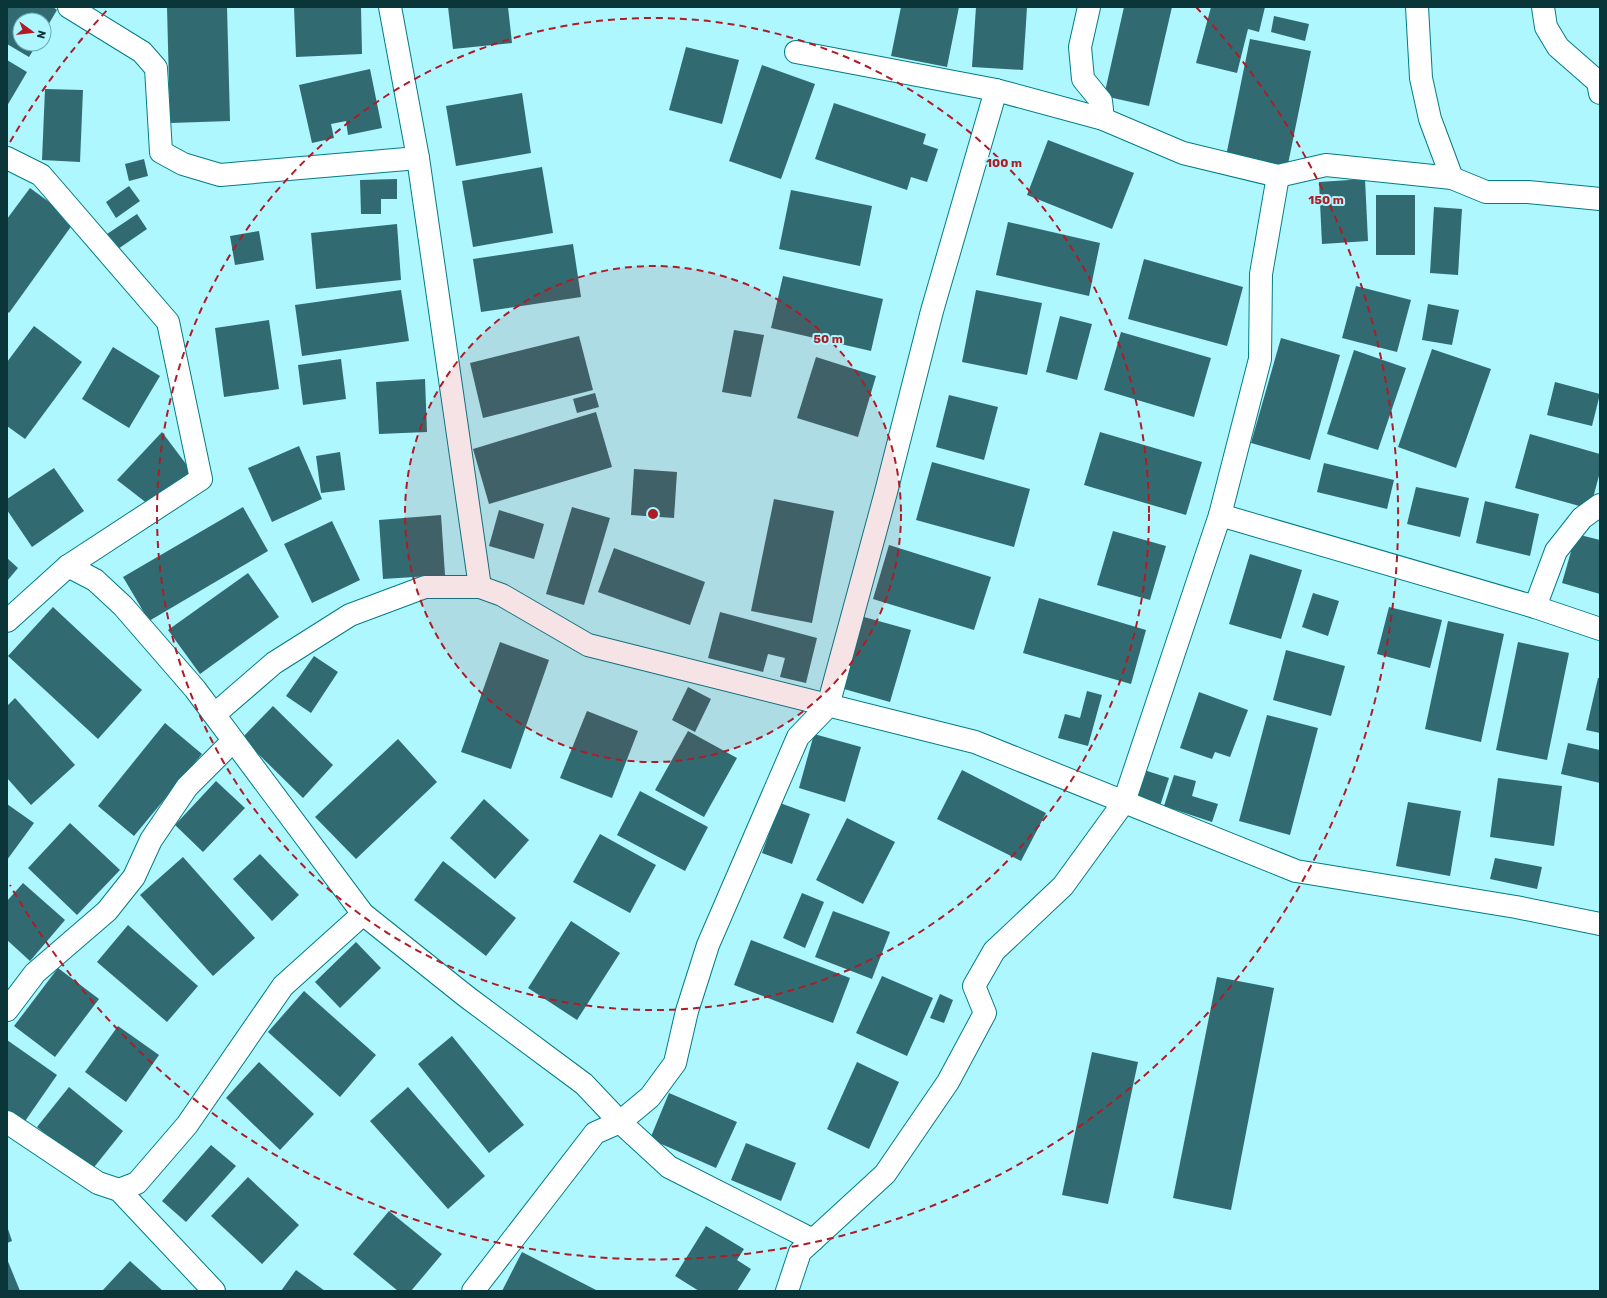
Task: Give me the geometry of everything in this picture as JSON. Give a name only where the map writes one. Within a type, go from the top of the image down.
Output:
[{"type":"street","points":[[69,7],[142,52],[156,68],[161,152],[184,164],[220,176],[418,158]]},
{"type":"street","points":[[390,7],[418,158],[480,587]]},
{"type":"street","points":[[1089,7],[1080,47],[1083,80],[1102,101],[1104,119]]},
{"type":"street","points":[[1417,7],[1421,78],[1430,119],[1452,178]]},
{"type":"street","points":[[1544,7],[1546,27],[1558,47],[1598,82],[1600,93]]},
{"type":"street","points":[[796,52],[996,90],[1104,119],[1183,153],[1278,176],[1326,165],[1452,178],[1486,192],[1528,192],[1600,199]]},
{"type":"street","points":[[473,1291],[595,1132],[620,1122],[650,1097],[675,1063],[687,1011],[708,945],[798,737],[828,706],[884,500],[932,311],[996,90]]},
{"type":"street","points":[[7,158],[40,174],[168,322],[201,479],[68,566],[7,621]]},
{"type":"street","points":[[787,1291],[800,1252],[885,1174],[948,1082],[985,1013],[974,986],[994,951],[1062,886],[1124,802],[1220,515],[1260,359],[1261,274],[1278,176]]},
{"type":"street","points":[[1535,607],[1556,551],[1591,521],[1600,505]]},
{"type":"street","points":[[1220,515],[1535,607],[1600,629]]},
{"type":"street","points":[[68,566],[95,580],[123,606],[215,714],[233,741],[363,914],[467,997],[584,1084],[620,1122],[669,1167],[813,1240]]},
{"type":"street","points":[[215,714],[274,662],[350,615],[425,587],[480,587],[502,595],[588,645],[975,742],[1296,871],[1516,907],[1600,924]]},
{"type":"street","points":[[7,1010],[35,973],[107,911],[134,877],[151,840],[187,787],[233,741]]},
{"type":"street","points":[[119,1190],[137,1183],[188,1125],[283,986],[363,914]]},
{"type":"street","points":[[584,1084],[595,1132]]},
{"type":"street","points":[[7,1122],[98,1184],[119,1190],[214,1291]]},
{"type":"building","points":[[7,7],[53,7],[57,10],[52,18],[52,12],[12,12],[12,47],[7,44]]},
{"type":"building","points":[[167,7],[227,7],[230,121],[170,123]]},
{"type":"building","points":[[294,7],[361,7],[362,54],[296,57]]},
{"type":"building","points":[[448,7],[508,7],[512,43],[453,49]]},
{"type":"building","points":[[901,7],[959,7],[947,67],[891,56]]},
{"type":"building","points":[[976,7],[1027,7],[1023,70],[972,67]]},
{"type":"building","points":[[1124,7],[1172,7],[1149,106],[1104,96]]},
{"type":"building","points":[[1211,7],[1265,7],[1259,32],[1248,29],[1237,73],[1196,63]]},
{"type":"building","points":[[1274,16],[1309,24],[1305,41],[1271,32]]},
{"type":"building","points":[[1250,39],[1311,51],[1287,169],[1226,156]]},
{"type":"building","points":[[686,47],[739,60],[722,124],[669,110]]},
{"type":"building","points":[[21,52],[32,52],[29,57]]},
{"type":"building","points":[[7,60],[27,72],[7,106]]},
{"type":"building","points":[[762,65],[815,84],[781,179],[729,161]]},
{"type":"building","points":[[370,69],[382,128],[348,135],[346,121],[331,124],[334,138],[312,143],[299,85]]},
{"type":"building","points":[[45,89],[83,90],[80,162],[42,160]]},
{"type":"building","points":[[522,93],[531,153],[456,166],[446,106]]},
{"type":"building","points":[[834,103],[926,134],[923,144],[938,149],[927,182],[911,177],[907,190],[815,159]]},
{"type":"building","points":[[1048,140],[1134,173],[1112,229],[1027,195]]},
{"type":"building","points":[[144,159],[148,176],[129,181],[125,164]]},
{"type":"building","points":[[542,167],[553,233],[473,247],[462,181]]},
{"type":"building","points":[[397,179],[397,199],[381,199],[381,214],[361,214],[360,180]]},
{"type":"building","points":[[1365,179],[1368,241],[1322,244],[1319,182]]},
{"type":"building","points":[[129,186],[140,201],[116,218],[106,202]]},
{"type":"building","points":[[30,188],[75,221],[9,313],[7,311],[7,219]]},
{"type":"building","points":[[791,190],[872,206],[860,266],[779,249]]},
{"type":"building","points":[[1376,195],[1415,195],[1415,255],[1376,255]]},
{"type":"building","points":[[1434,207],[1462,209],[1458,275],[1430,273]]},
{"type":"building","points":[[137,214],[147,229],[118,249],[107,234]]},
{"type":"building","points":[[1008,222],[1100,243],[1089,296],[996,275]]},
{"type":"building","points":[[397,224],[401,280],[316,289],[311,233]]},
{"type":"building","points":[[259,231],[264,260],[235,265],[230,236]]},
{"type":"building","points":[[573,244],[581,297],[481,312],[473,259]]},
{"type":"building","points":[[1144,259],[1243,287],[1227,346],[1128,319]]},
{"type":"building","points":[[783,276],[883,299],[871,351],[771,328]]},
{"type":"building","points":[[1356,286],[1411,300],[1397,352],[1342,338]]},
{"type":"building","points":[[401,290],[409,341],[302,356],[295,305]]},
{"type":"building","points":[[976,290],[1042,303],[1027,375],[962,362]]},
{"type":"building","points":[[1428,304],[1459,310],[1452,345],[1422,340]]},
{"type":"building","points":[[1060,316],[1092,324],[1077,380],[1046,372]]},
{"type":"building","points":[[269,320],[279,389],[224,397],[215,328]]},
{"type":"building","points":[[34,326],[82,362],[25,439],[7,426],[7,362]]},
{"type":"building","points":[[734,330],[764,335],[751,397],[722,392]]},
{"type":"building","points":[[1121,332],[1211,358],[1194,417],[1104,390]]},
{"type":"building","points":[[579,336],[593,390],[483,418],[470,363]]},
{"type":"building","points":[[1281,338],[1340,355],[1310,460],[1251,443]]},
{"type":"building","points":[[113,347],[160,376],[129,428],[82,399]]},
{"type":"building","points":[[1432,349],[1491,369],[1456,468],[1398,447]]},
{"type":"building","points":[[1354,350],[1406,368],[1378,450],[1327,434]]},
{"type":"building","points":[[816,357],[876,376],[858,437],[797,418]]},
{"type":"building","points":[[341,359],[346,399],[303,405],[298,365]]},
{"type":"building","points":[[425,379],[427,432],[379,434],[376,382]]},
{"type":"building","points":[[1555,382],[1600,394],[1592,426],[1547,415]]},
{"type":"building","points":[[595,393],[599,407],[577,413],[573,399]]},
{"type":"building","points":[[949,395],[998,407],[984,460],[936,447]]},
{"type":"building","points":[[596,412],[612,467],[489,504],[473,449]]},
{"type":"building","points":[[162,432],[192,472],[148,504],[117,480]]},
{"type":"building","points":[[1100,432],[1202,462],[1186,515],[1084,485]]},
{"type":"building","points":[[1530,434],[1600,454],[1600,472],[1590,509],[1515,488]]},
{"type":"building","points":[[299,446],[322,499],[272,522],[248,468]]},
{"type":"building","points":[[340,452],[345,490],[321,493],[316,456]]},
{"type":"building","points":[[932,462],[1030,489],[1014,547],[916,520]]},
{"type":"building","points":[[1324,463],[1394,480],[1387,509],[1317,492]]},
{"type":"building","points":[[54,468],[84,511],[32,547],[7,510],[7,499]]},
{"type":"building","points":[[634,469],[677,472],[674,518],[631,515]]},
{"type":"building","points":[[1416,487],[1469,498],[1460,537],[1407,524]]},
{"type":"building","points":[[774,499],[834,511],[812,623],[751,611]]},
{"type":"building","points":[[1485,501],[1539,514],[1530,556],[1476,543]]},
{"type":"building","points":[[243,507],[268,551],[149,621],[123,577]]},
{"type":"building","points":[[572,507],[610,518],[584,605],[546,594]]},
{"type":"building","points":[[499,510],[544,524],[534,559],[489,546]]},
{"type":"building","points":[[441,515],[445,575],[383,579],[379,520]]},
{"type":"building","points":[[332,521],[360,580],[312,603],[284,544]]},
{"type":"building","points":[[1113,531],[1166,546],[1150,600],[1097,585]]},
{"type":"building","points":[[1576,534],[1600,540],[1600,594],[1562,583]]},
{"type":"building","points":[[889,545],[991,577],[974,630],[873,599]]},
{"type":"building","points":[[614,548],[705,582],[690,625],[598,592]]},
{"type":"building","points":[[1250,554],[1302,570],[1281,639],[1229,624]]},
{"type":"building","points":[[7,558],[18,568],[7,581]]},
{"type":"building","points":[[248,573],[279,617],[200,674],[168,630]]},
{"type":"building","points":[[1313,593],[1339,601],[1328,636],[1302,627]]},
{"type":"building","points":[[1039,598],[1146,630],[1131,684],[1023,653]]},
{"type":"building","points":[[53,607],[142,690],[98,739],[8,656]]},
{"type":"building","points":[[1389,607],[1442,620],[1430,668],[1377,654]]},
{"type":"building","points":[[720,612],[817,638],[806,683],[780,677],[785,658],[768,654],[763,672],[708,658]]},
{"type":"building","points":[[864,617],[911,630],[890,702],[844,689]]},
{"type":"building","points":[[1448,621],[1504,634],[1481,742],[1425,729]]},
{"type":"building","points":[[500,642],[549,660],[511,769],[461,752]]},
{"type":"building","points":[[1518,642],[1569,653],[1547,760],[1496,750]]},
{"type":"building","points":[[1286,650],[1345,666],[1331,716],[1273,700]]},
{"type":"building","points":[[314,656],[338,672],[311,713],[286,696]]},
{"type":"building","points":[[1598,678],[1600,678],[1600,733],[1586,730]]},
{"type":"building","points":[[688,687],[711,699],[695,732],[672,720]]},
{"type":"building","points":[[1087,691],[1102,695],[1088,746],[1058,738],[1065,714],[1080,718]]},
{"type":"building","points":[[1199,692],[1248,710],[1230,757],[1215,752],[1212,759],[1180,748]]},
{"type":"building","points":[[15,698],[75,765],[31,805],[7,778],[7,706]]},
{"type":"building","points":[[273,706],[333,765],[303,798],[242,738]]},
{"type":"building","points":[[587,711],[638,731],[612,798],[560,778]]},
{"type":"building","points":[[1267,715],[1318,728],[1290,835],[1239,821]]},
{"type":"building","points":[[165,723],[202,754],[134,836],[98,806]]},
{"type":"building","points":[[688,731],[737,758],[704,817],[655,790]]},
{"type":"building","points":[[814,734],[861,747],[845,802],[799,788]]},
{"type":"building","points":[[398,739],[437,782],[356,859],[315,817]]},
{"type":"building","points":[[1568,743],[1600,750],[1600,783],[1561,774]]},
{"type":"building","points":[[962,770],[1046,813],[1021,861],[937,819]]},
{"type":"building","points":[[1144,770],[1169,778],[1160,806],[1135,798]]},
{"type":"building","points":[[1174,775],[1196,781],[1192,796],[1218,804],[1212,822],[1164,806]]},
{"type":"building","points":[[1498,778],[1562,786],[1554,846],[1490,837]]},
{"type":"building","points":[[216,781],[245,808],[203,852],[175,825]]},
{"type":"building","points":[[640,791],[708,827],[685,871],[617,835]]},
{"type":"building","points":[[484,799],[529,840],[495,879],[450,838]]},
{"type":"building","points":[[1408,802],[1461,811],[1450,876],[1396,866]]},
{"type":"building","points":[[780,803],[810,814],[792,864],[762,853]]},
{"type":"building","points":[[7,804],[34,823],[7,860]]},
{"type":"building","points":[[847,818],[895,842],[863,904],[816,880]]},
{"type":"building","points":[[70,823],[120,870],[77,915],[28,868]]},
{"type":"building","points":[[600,834],[656,865],[630,913],[573,882]]},
{"type":"building","points":[[260,854],[299,895],[272,921],[233,879]]},
{"type":"building","points":[[183,857],[255,938],[213,976],[140,895]]},
{"type":"building","points":[[1495,858],[1542,867],[1537,889],[1490,879]]},
{"type":"building","points":[[443,861],[516,918],[486,956],[414,900]]},
{"type":"building","points":[[23,883],[65,920],[30,961],[7,940],[7,901]]},
{"type":"building","points":[[802,893],[824,902],[805,948],[783,938]]},
{"type":"building","points":[[833,911],[890,932],[872,979],[815,957]]},
{"type":"building","points":[[571,921],[620,953],[577,1020],[528,988]]},
{"type":"building","points":[[128,925],[198,986],[167,1022],[97,962]]},
{"type":"building","points":[[751,940],[850,978],[833,1023],[734,985]]},
{"type":"building","points":[[356,942],[381,968],[340,1008],[315,982]]},
{"type":"building","points":[[58,968],[99,999],[55,1057],[14,1026]]},
{"type":"building","points":[[882,976],[933,998],[907,1056],[856,1033]]},
{"type":"building","points":[[1217,977],[1274,988],[1231,1210],[1173,1198]]},
{"type":"building","points":[[304,991],[376,1055],[340,1097],[268,1032]]},
{"type":"building","points":[[940,994],[953,1000],[944,1023],[930,1018]]},
{"type":"building","points":[[118,1026],[159,1055],[126,1102],[85,1072]]},
{"type":"building","points":[[452,1036],[524,1125],[489,1153],[418,1064]]},
{"type":"building","points":[[7,1040],[57,1075],[21,1127],[7,1118]]},
{"type":"building","points":[[1092,1052],[1138,1062],[1108,1204],[1062,1195]]},
{"type":"building","points":[[259,1062],[314,1114],[280,1150],[226,1098]]},
{"type":"building","points":[[857,1062],[899,1082],[869,1149],[827,1129]]},
{"type":"building","points":[[69,1087],[123,1131],[91,1171],[37,1127]]},
{"type":"building","points":[[408,1087],[485,1176],[448,1209],[370,1121]]},
{"type":"building","points":[[669,1093],[737,1122],[716,1168],[650,1139]]},
{"type":"building","points":[[746,1143],[796,1163],[781,1201],[731,1180]]},
{"type":"building","points":[[211,1145],[236,1166],[186,1222],[162,1201]]},
{"type":"building","points":[[248,1177],[299,1225],[262,1264],[211,1216]]},
{"type":"building","points":[[389,1211],[442,1254],[411,1291],[398,1291],[353,1254]]},
{"type":"building","points":[[7,1226],[12,1241],[7,1243]]},
{"type":"building","points":[[706,1226],[744,1249],[737,1260],[751,1269],[737,1291],[699,1291],[675,1276]]},
{"type":"building","points":[[522,1252],[598,1291],[502,1291]]},
{"type":"building","points":[[7,1259],[20,1291],[7,1291]]},
{"type":"building","points":[[130,1261],[163,1291],[102,1291]]},
{"type":"building","points":[[296,1270],[325,1291],[281,1291]]}]
